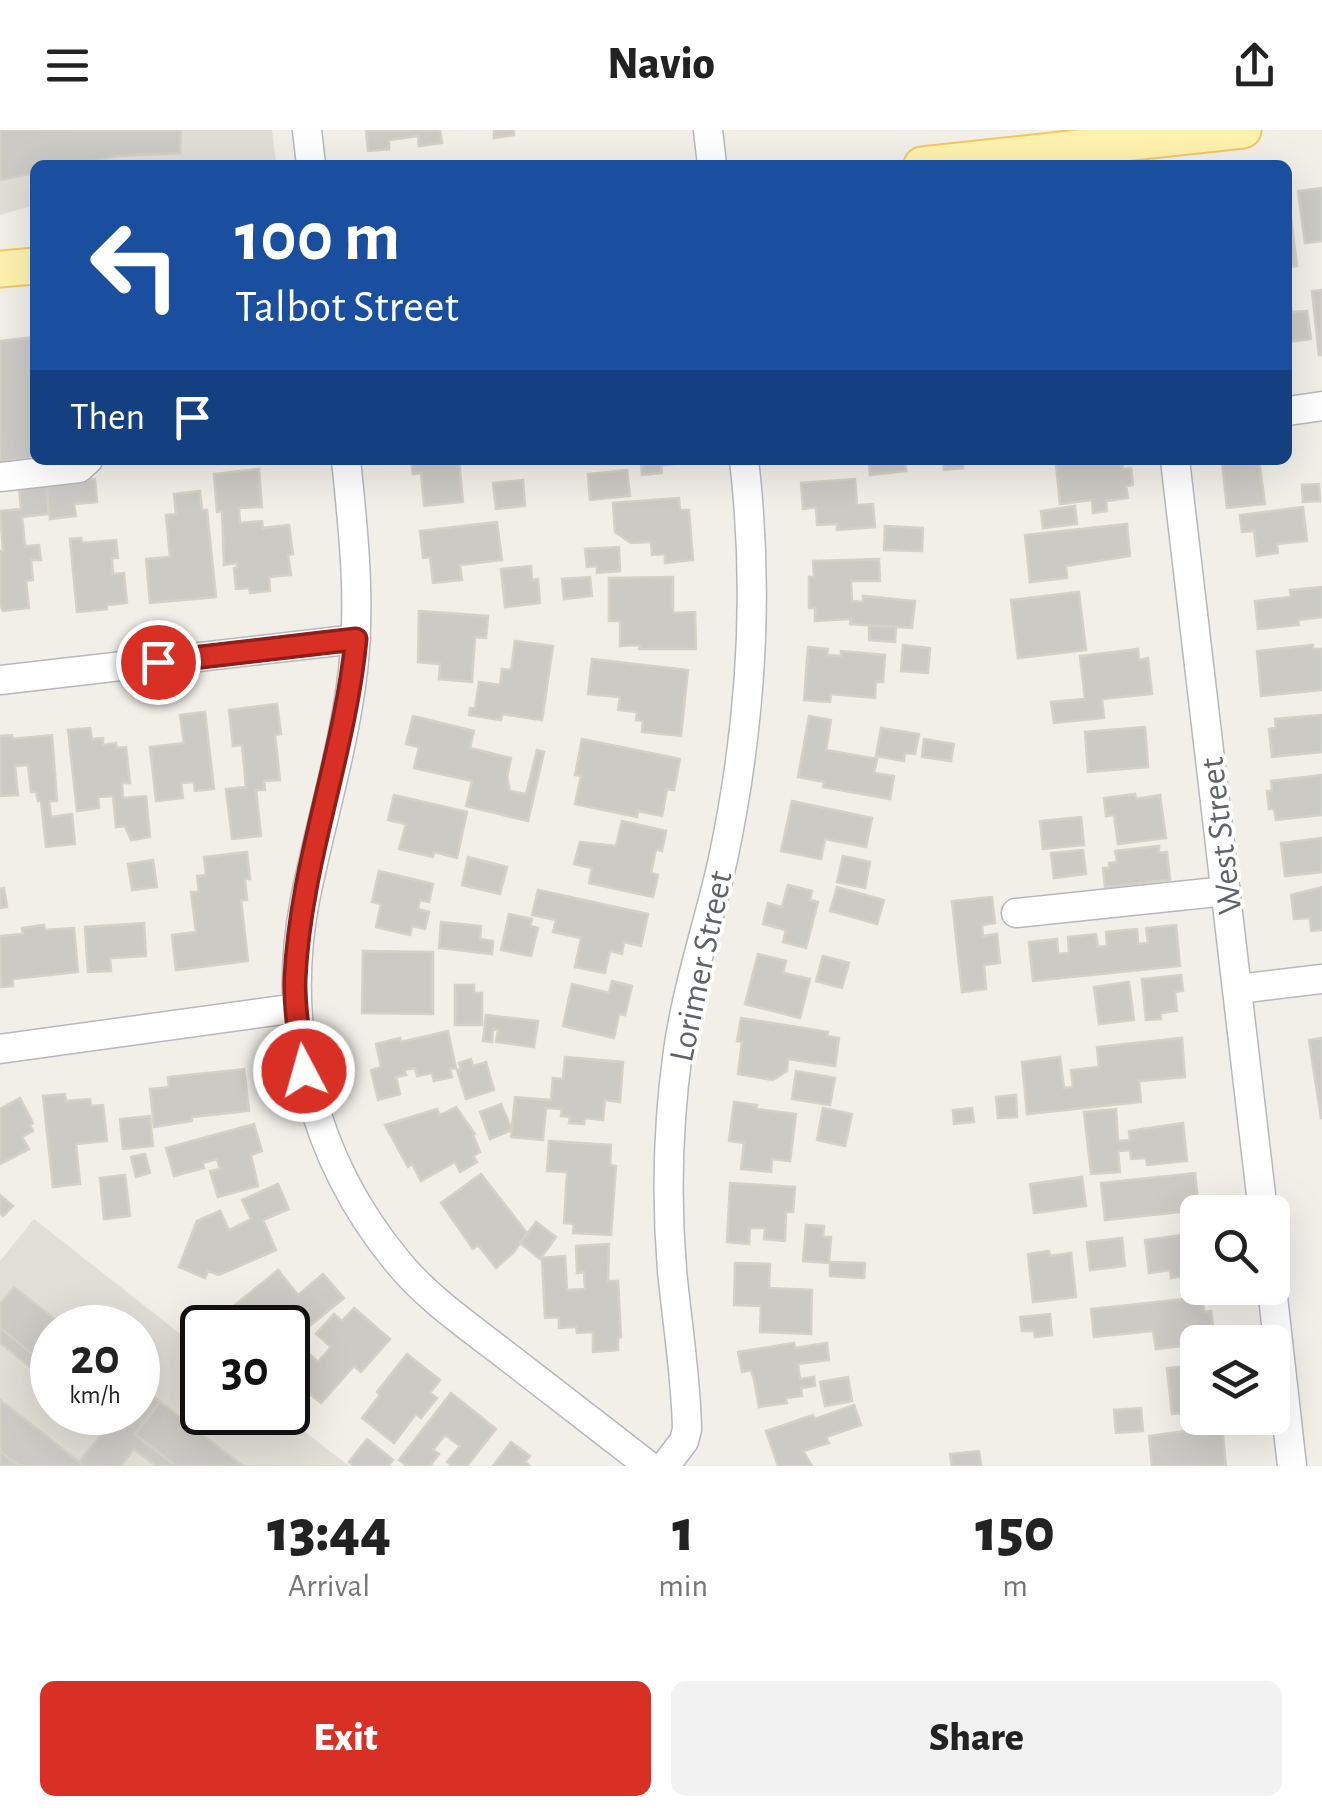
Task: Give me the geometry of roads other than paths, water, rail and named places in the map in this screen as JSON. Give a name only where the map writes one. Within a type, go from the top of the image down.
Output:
[{"type":"main road","points":[[1014,160],[1142,153],[1243,130]]},
{"type":"main road","points":[[0,270],[30,267]]},
{"type":"street","points":[[307,130],[310,160]]},
{"type":"street","points":[[708,130],[711,160]]},
{"type":"street","points":[[1292,410],[1322,406]]},
{"type":"street","points":[[0,477],[68,465]]},
{"type":"street","points":[[346,465],[356,579],[356,639],[342,738],[300,926],[295,982],[304,1071],[317,1122],[336,1168],[364,1217],[398,1264],[469,1327],[648,1466]]},
{"type":"street","name":"Lorimer Street","points":[[665,1466],[684,1442],[688,1429],[669,1213],[672,1103],[689,992],[734,806],[752,660],[753,581],[744,465]]},
{"type":"street","name":"West Street","points":[[1177,465],[1262,1195]]},
{"type":"street","points":[[0,680],[356,639]]},
{"type":"street","points":[[1016,913],[1226,891]]},
{"type":"street","points":[[1238,989],[1322,979]]},
{"type":"street","points":[[0,1049],[296,1008]]},
{"type":"street","points":[[1274,1305],[1292,1466]]}]
